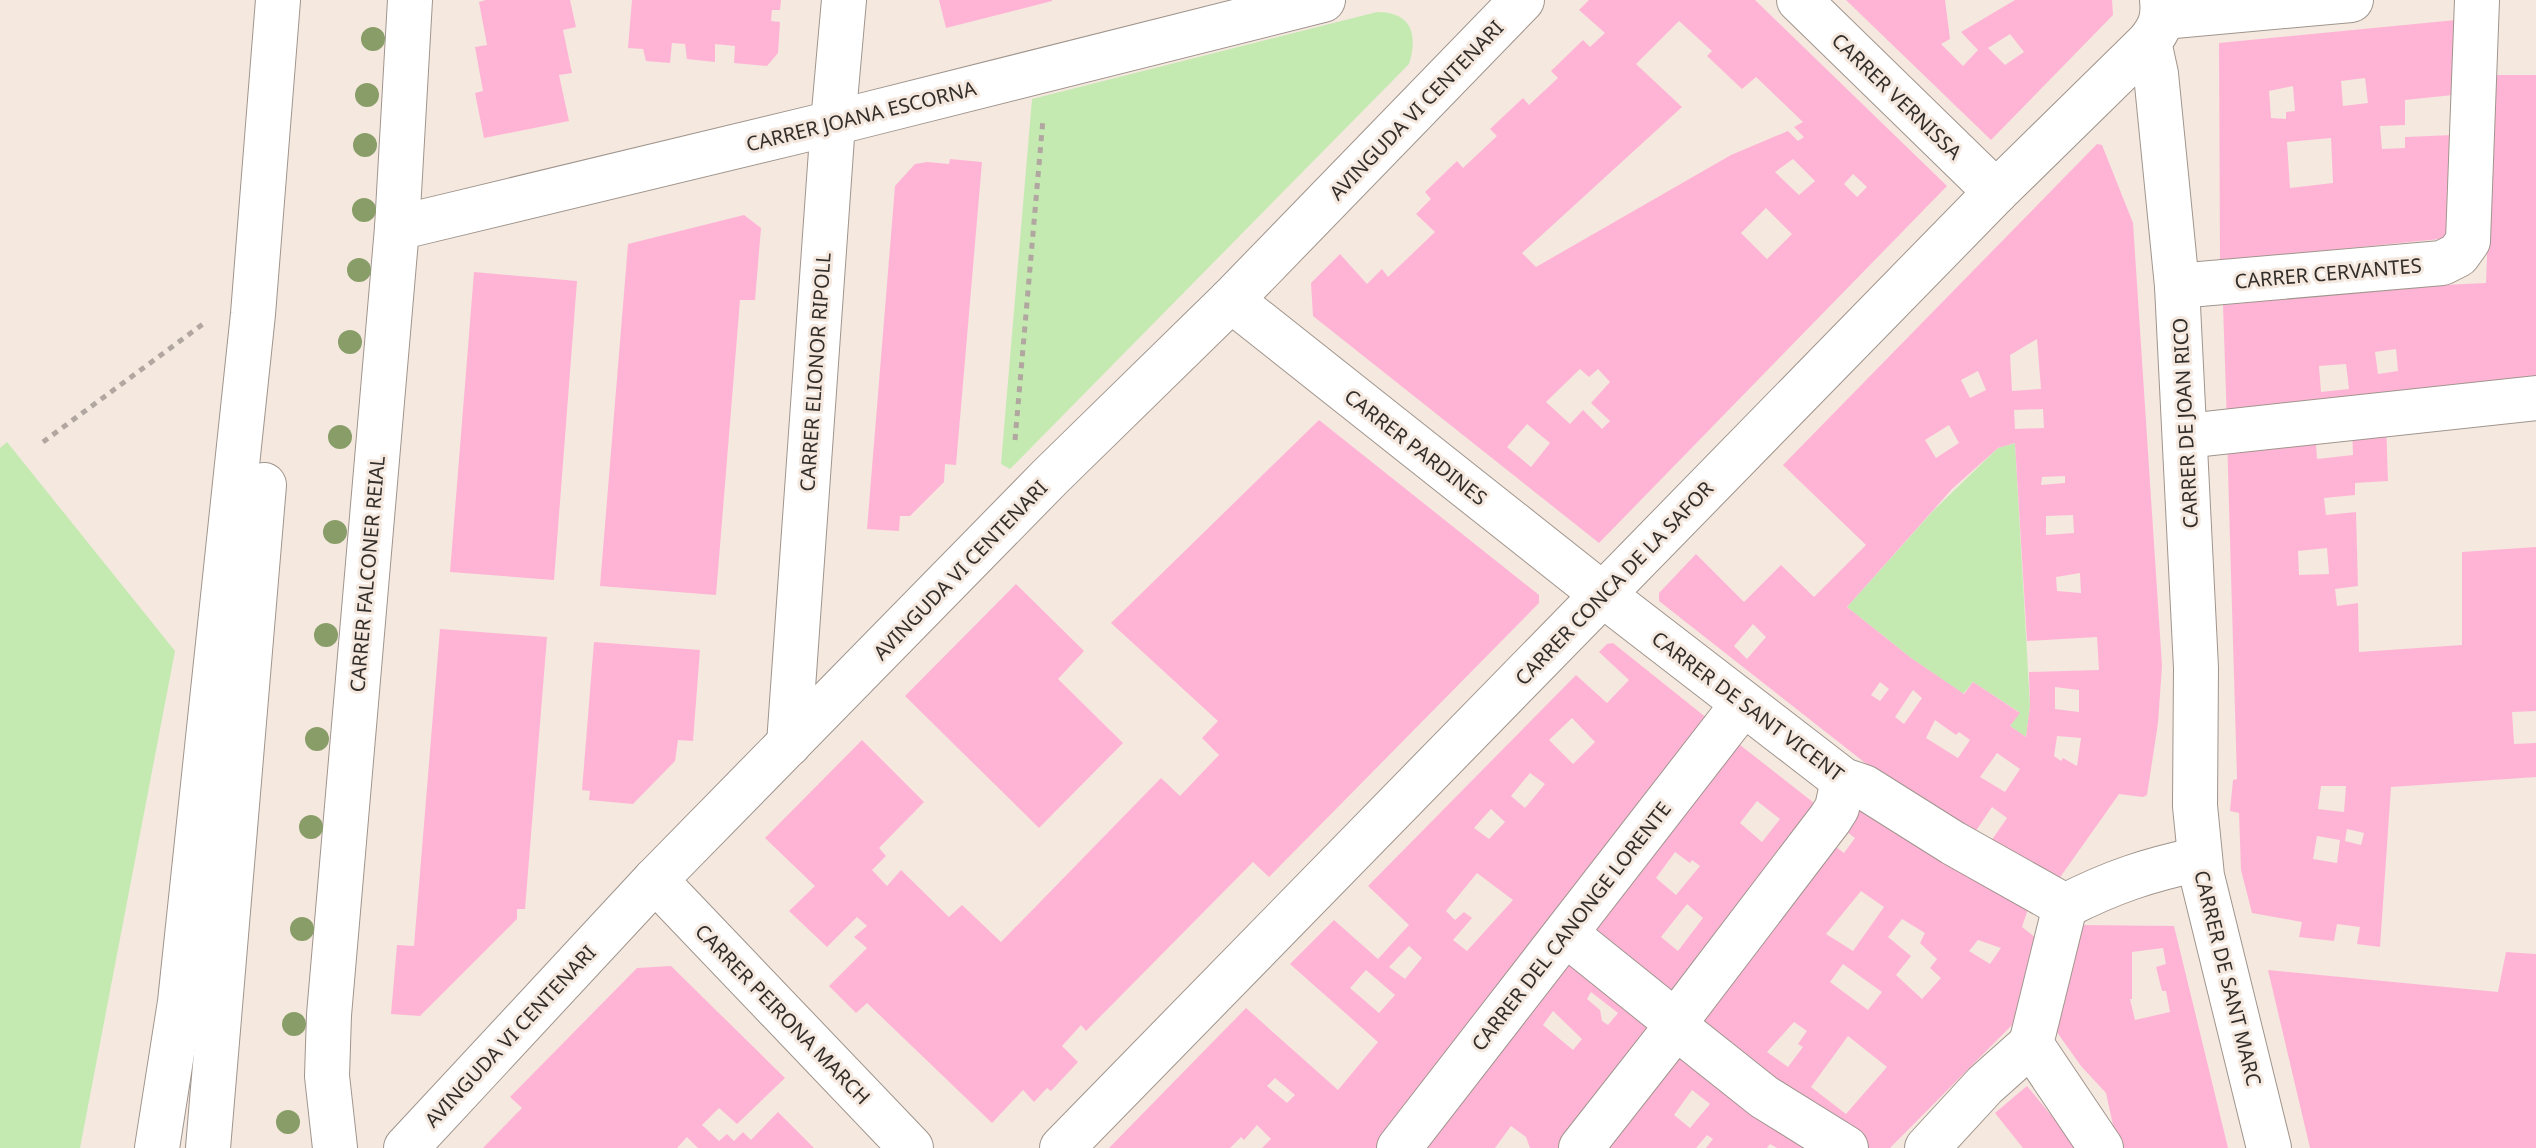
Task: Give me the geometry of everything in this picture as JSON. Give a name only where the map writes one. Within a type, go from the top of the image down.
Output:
[{"type":"street","points":[[157,1148],[180,1002],[253,314],[278,0]]},
{"type":"street","points":[[208,1148],[305,0]]},
{"type":"street","name":"CARRER FALCONER REIAL","points":[[335,1148],[327,1076],[329,1015],[397,228],[410,0]]},
{"type":"street","name":"CARRER ELIONOR RIPOLL","points":[[789,744],[844,0]]},
{"type":"street","name":"CARRER JOANA ESCORNA","points":[[397,228],[1323,0]]},
{"type":"street","name":"AVINGUDA VI CENTENARI","points":[[406,1148],[655,880],[1051,476],[1231,300],[1522,0]]},
{"type":"street","name":"CARRER VERNISSA","points":[[1799,0],[1996,192]]},
{"type":"street","points":[[2158,20],[2351,0]]},
{"type":"street","name":"CARRER CERVANTES","points":[[2177,286],[2442,263],[2458,255],[2468,241],[2477,0]]},
{"type":"street","name":"CARRER CONCA DE LA SAFOR","points":[[1062,1148],[1996,192],[2158,20]]},
{"type":"street","name":"CARRER DE JOAN RICO","points":[[2158,20],[2156,74],[2177,286],[2186,436],[2196,668],[2195,806]]},
{"type":"street","name":"CARRER PARDINES","points":[[1231,300],[1602,594]]},
{"type":"street","points":[[2186,436],[2536,398]]},
{"type":"street","name":"CARRER DE SANT VICENT","points":[[1602,594],[1843,780],[1864,787],[1953,843],[2065,906]]},
{"type":"street","name":"CARRER DEL CANONGE LORENTE","points":[[1399,1148],[1743,704]]},
{"type":"street","points":[[1581,1148],[1676,1027],[1683,1012],[1830,819],[1837,808],[1843,780]]},
{"type":"street","name":"CARRER DE SANT MARC","points":[[2195,806],[2200,859],[2269,1148]]},
{"type":"street","points":[[1927,1148],[1985,1085],[2031,1044],[2065,906],[2110,883],[2200,859]]},
{"type":"street","name":"CARRER PEIRONA MARCH","points":[[655,880],[911,1148]]},
{"type":"street","points":[[1566,934],[1764,1097],[1846,1148]]},
{"type":"street","points":[[2031,1044],[2101,1148]]},
{"type":"path","points":[[1047,69],[1014,445],[1051,476]]},
{"type":"path","points":[[43,442],[212,317],[224,313],[253,314]]},
{"type":"green space","points":[[1377,12],[1398,16],[1410,27],[1413,44],[1409,64],[1010,469],[1001,464],[1032,99]]},
{"type":"green space","points":[[7,442],[175,651],[80,1148],[0,1148],[0,448]]},
{"type":"green space","points":[[2015,443],[2030,706],[2026,737],[2010,726],[2019,712],[1973,682],[1963,694],[1847,607],[1933,511],[1998,448]]},
{"type":"building","points":[[570,0],[576,27],[563,30],[572,73],[559,75],[569,121],[484,138],[475,93],[483,91],[475,47],[487,45],[479,2]]},
{"type":"building","points":[[632,0],[781,0],[780,10],[772,10],[771,21],[780,22],[778,53],[767,66],[734,63],[735,46],[715,44],[715,62],[687,59],[685,44],[672,43],[670,63],[646,61],[643,49],[628,48]]},
{"type":"building","points":[[939,0],[1052,0],[1052,1],[946,28]]},
{"type":"building","points":[[1589,0],[1755,0],[1947,186],[1599,543],[1313,316],[1311,283],[1340,254],[1367,284],[1382,269],[1388,277],[1435,232],[1416,214],[1431,199],[1425,192],[1457,161],[1463,168],[1497,136],[1490,129],[1523,98],[1529,105],[1558,78],[1551,71],[1583,40],[1590,47],[1605,33],[1579,10]],"holes":[[[1679,21],[1712,51],[1707,56],[1742,89],[1756,77],[1803,122],[1794,127],[1804,137],[1798,141],[1788,131],[1731,155],[1536,267],[1522,253],[1682,107],[1636,64]],[[1793,159],[1815,181],[1799,195],[1775,172]],[[1853,174],[1867,187],[1857,197],[1844,184]],[[1766,208],[1792,234],[1767,259],[1741,233]],[[1580,369],[1589,377],[1598,369],[1610,382],[1591,403],[1610,421],[1602,429],[1583,410],[1570,424],[1546,402]],[[1527,424],[1550,443],[1531,467],[1507,447]]]},
{"type":"building","points":[[1846,0],[1945,0],[1950,39],[1941,44],[1963,66],[1978,50],[1961,32],[2015,0],[2112,0],[2113,15],[1991,140]],"holes":[[[2010,34],[2024,52],[2005,65],[1988,48]]]},
{"type":"building","points":[[2456,20],[2453,95],[2405,100],[2405,125],[2380,126],[2382,149],[2405,148],[2405,137],[2454,135],[2450,238],[2220,261],[2219,43]],"holes":[[[2365,78],[2368,103],[2343,106],[2341,81]],[[2293,86],[2295,111],[2286,112],[2286,119],[2271,118],[2269,91]],[[2331,138],[2333,183],[2290,188],[2287,142]]]},
{"type":"building","points":[[2494,75],[2536,75],[2536,389],[2227,424],[2223,305],[2421,286],[2486,283]],"holes":[[[2396,349],[2398,371],[2378,374],[2375,352]],[[2346,364],[2349,389],[2321,392],[2319,366]]]},
{"type":"building","points":[[2097,144],[2102,145],[2133,223],[2162,666],[2158,723],[2147,795],[2119,794],[2056,883],[1989,844],[2007,818],[1992,807],[1973,835],[1878,773],[1659,601],[1659,593],[1696,554],[1744,602],[1781,565],[1814,597],[1866,545],[1783,465]],"holes":[[[2037,339],[2041,389],[2012,391],[2010,355]],[[1978,371],[1986,390],[1970,398],[1961,380]],[[2043,409],[2044,428],[2015,429],[2014,410]],[[1949,425],[1959,443],[1936,458],[1925,440]],[[2015,443],[2027,641],[2097,637],[2099,670],[2029,672],[2030,706],[2026,737],[2010,726],[2020,713],[1973,682],[1964,694],[1911,658],[1847,607],[1952,489],[1998,448]],[[2065,476],[2065,483],[2041,485],[2042,477]],[[2073,515],[2074,533],[2046,535],[2046,516]],[[2080,573],[2081,593],[2057,591],[2056,577]],[[1753,624],[1766,637],[1747,659],[1734,646]],[[1880,682],[1889,689],[1880,701],[1871,695]],[[2055,687],[2079,690],[2079,712],[2055,709]],[[1913,690],[1922,698],[1904,724],[1895,717]],[[1935,720],[1956,735],[1959,732],[1970,740],[1958,758],[1926,738]],[[2057,736],[2081,738],[2077,766],[2063,758],[2061,761],[2054,756]],[[1997,753],[2020,769],[2005,792],[1980,777]]]},
{"type":"building","points":[[950,159],[982,162],[956,465],[945,464],[944,482],[910,516],[900,516],[899,531],[867,529],[895,186],[915,164],[949,164]]},
{"type":"building","points":[[744,215],[761,228],[755,300],[740,300],[716,595],[600,586],[628,244]]},
{"type":"building","points":[[474,272],[577,281],[554,580],[450,572]]},
{"type":"building","points":[[1319,420],[1539,595],[1539,603],[1269,877],[1253,862],[1086,1031],[1081,1025],[1062,1046],[1078,1062],[1051,1091],[1047,1088],[1034,1102],[1023,1090],[992,1123],[867,1003],[856,1013],[829,986],[867,948],[854,937],[867,926],[857,917],[827,947],[789,911],[815,886],[765,838],[862,740],[924,802],[879,848],[886,856],[872,870],[887,886],[901,870],[949,917],[962,905],[1001,942],[1161,778],[1180,796],[1219,755],[1202,738],[1218,721],[1111,623]]},
{"type":"building","points":[[2386,422],[2388,481],[2355,483],[2355,495],[2324,498],[2326,515],[2356,512],[2358,586],[2335,589],[2337,606],[2358,603],[2359,652],[2462,645],[2462,552],[2536,547],[2536,711],[2512,712],[2514,744],[2536,743],[2536,777],[2391,787],[2380,947],[2357,944],[2360,927],[2337,924],[2334,941],[2299,937],[2302,922],[2252,913],[2241,870],[2239,813],[2230,811],[2233,780],[2237,779],[2227,437],[2315,429],[2317,459],[2353,455],[2352,426]],"holes":[[[2327,548],[2329,574],[2299,575],[2298,551]],[[2321,786],[2346,786],[2344,812],[2318,809]],[[2347,829],[2364,833],[2361,845],[2345,841]],[[2317,836],[2340,840],[2337,863],[2313,859]]]},
{"type":"building","points":[[1016,584],[1084,651],[1058,679],[1123,743],[1039,828],[905,696]]},
{"type":"building","points":[[440,629],[547,637],[525,909],[517,909],[517,919],[420,1016],[391,1014],[397,945],[414,946]]},
{"type":"building","points":[[594,642],[700,650],[693,741],[678,740],[675,761],[633,804],[589,800],[590,791],[582,790]]},
{"type":"building","points":[[1613,643],[1713,723],[1378,1148],[1262,1148],[1271,1139],[1257,1125],[1244,1140],[1241,1137],[1230,1148],[1109,1148],[1246,1008],[1338,1090],[1378,1042],[1290,964],[1334,920],[1378,959],[1409,925],[1368,886],[1576,675],[1607,703],[1629,680],[1599,652],[1607,644]],"holes":[[[1572,718],[1595,742],[1573,764],[1549,740]],[[1530,773],[1545,784],[1525,808],[1511,796]],[[1491,809],[1505,822],[1489,839],[1474,828]],[[1477,873],[1513,900],[1467,951],[1453,940],[1472,918],[1464,912],[1455,920],[1446,911]],[[1409,946],[1422,958],[1405,979],[1389,967]],[[1366,970],[1395,995],[1379,1013],[1350,988]],[[1275,1078],[1295,1095],[1287,1103],[1267,1086]]]},
{"type":"building","points":[[1735,741],[1823,810],[1674,1006],[1585,936]],"holes":[[[1757,801],[1780,819],[1762,842],[1740,823]],[[1675,852],[1700,866],[1676,895],[1656,878]],[[1687,904],[1703,918],[1678,951],[1661,937]]]},
{"type":"building","points":[[1856,803],[2030,903],[2022,927],[2037,939],[2013,1024],[1890,1148],[1865,1148],[1688,1022],[1828,841],[1844,853],[1855,838],[1839,826]],"holes":[[[1861,891],[1884,907],[1853,951],[1826,934]],[[1902,919],[1925,933],[1920,943],[1937,959],[1930,968],[1941,978],[1922,999],[1896,975],[1911,956],[1888,937]],[[1978,940],[2001,948],[1990,964],[1969,951]],[[1843,964],[1882,992],[1868,1010],[1830,982]],[[1794,1022],[1807,1031],[1798,1044],[1803,1047],[1788,1067],[1767,1052]],[[1848,1036],[1887,1067],[1846,1114],[1811,1087]]]},
{"type":"building","points":[[2080,925],[2174,926],[2228,1148],[2118,1148],[2106,1093],[2081,1066],[2054,1028]],"holes":[[[2163,948],[2166,964],[2156,967],[2162,991],[2166,991],[2170,1012],[2135,1020],[2130,999],[2132,952]]]},
{"type":"building","points":[[1571,952],[1662,1026],[1565,1148],[1530,1148],[1526,1137],[1511,1126],[1495,1148],[1422,1148]],"holes":[[[1591,992],[1618,1013],[1608,1025],[1602,1021],[1600,1010],[1587,999]],[[1553,1011],[1582,1039],[1573,1050],[1543,1025]]]},
{"type":"building","points":[[2506,952],[2536,954],[2536,1148],[2310,1148],[2268,970],[2498,992]]},
{"type":"building","points":[[671,966],[785,1078],[737,1124],[719,1108],[702,1125],[719,1141],[727,1134],[734,1141],[743,1132],[751,1140],[778,1112],[814,1148],[698,1148],[687,1137],[677,1148],[483,1148],[522,1108],[510,1097],[637,968]]},
{"type":"building","points":[[1677,1043],[1827,1148],[1777,1148],[1770,1144],[1767,1148],[1706,1148],[1713,1139],[1707,1135],[1696,1148],[1595,1148]],"holes":[[[1692,1090],[1710,1104],[1690,1128],[1674,1115]]]},
{"type":"building","points":[[2027,1086],[2078,1148],[2023,1148],[1995,1113]]}]
